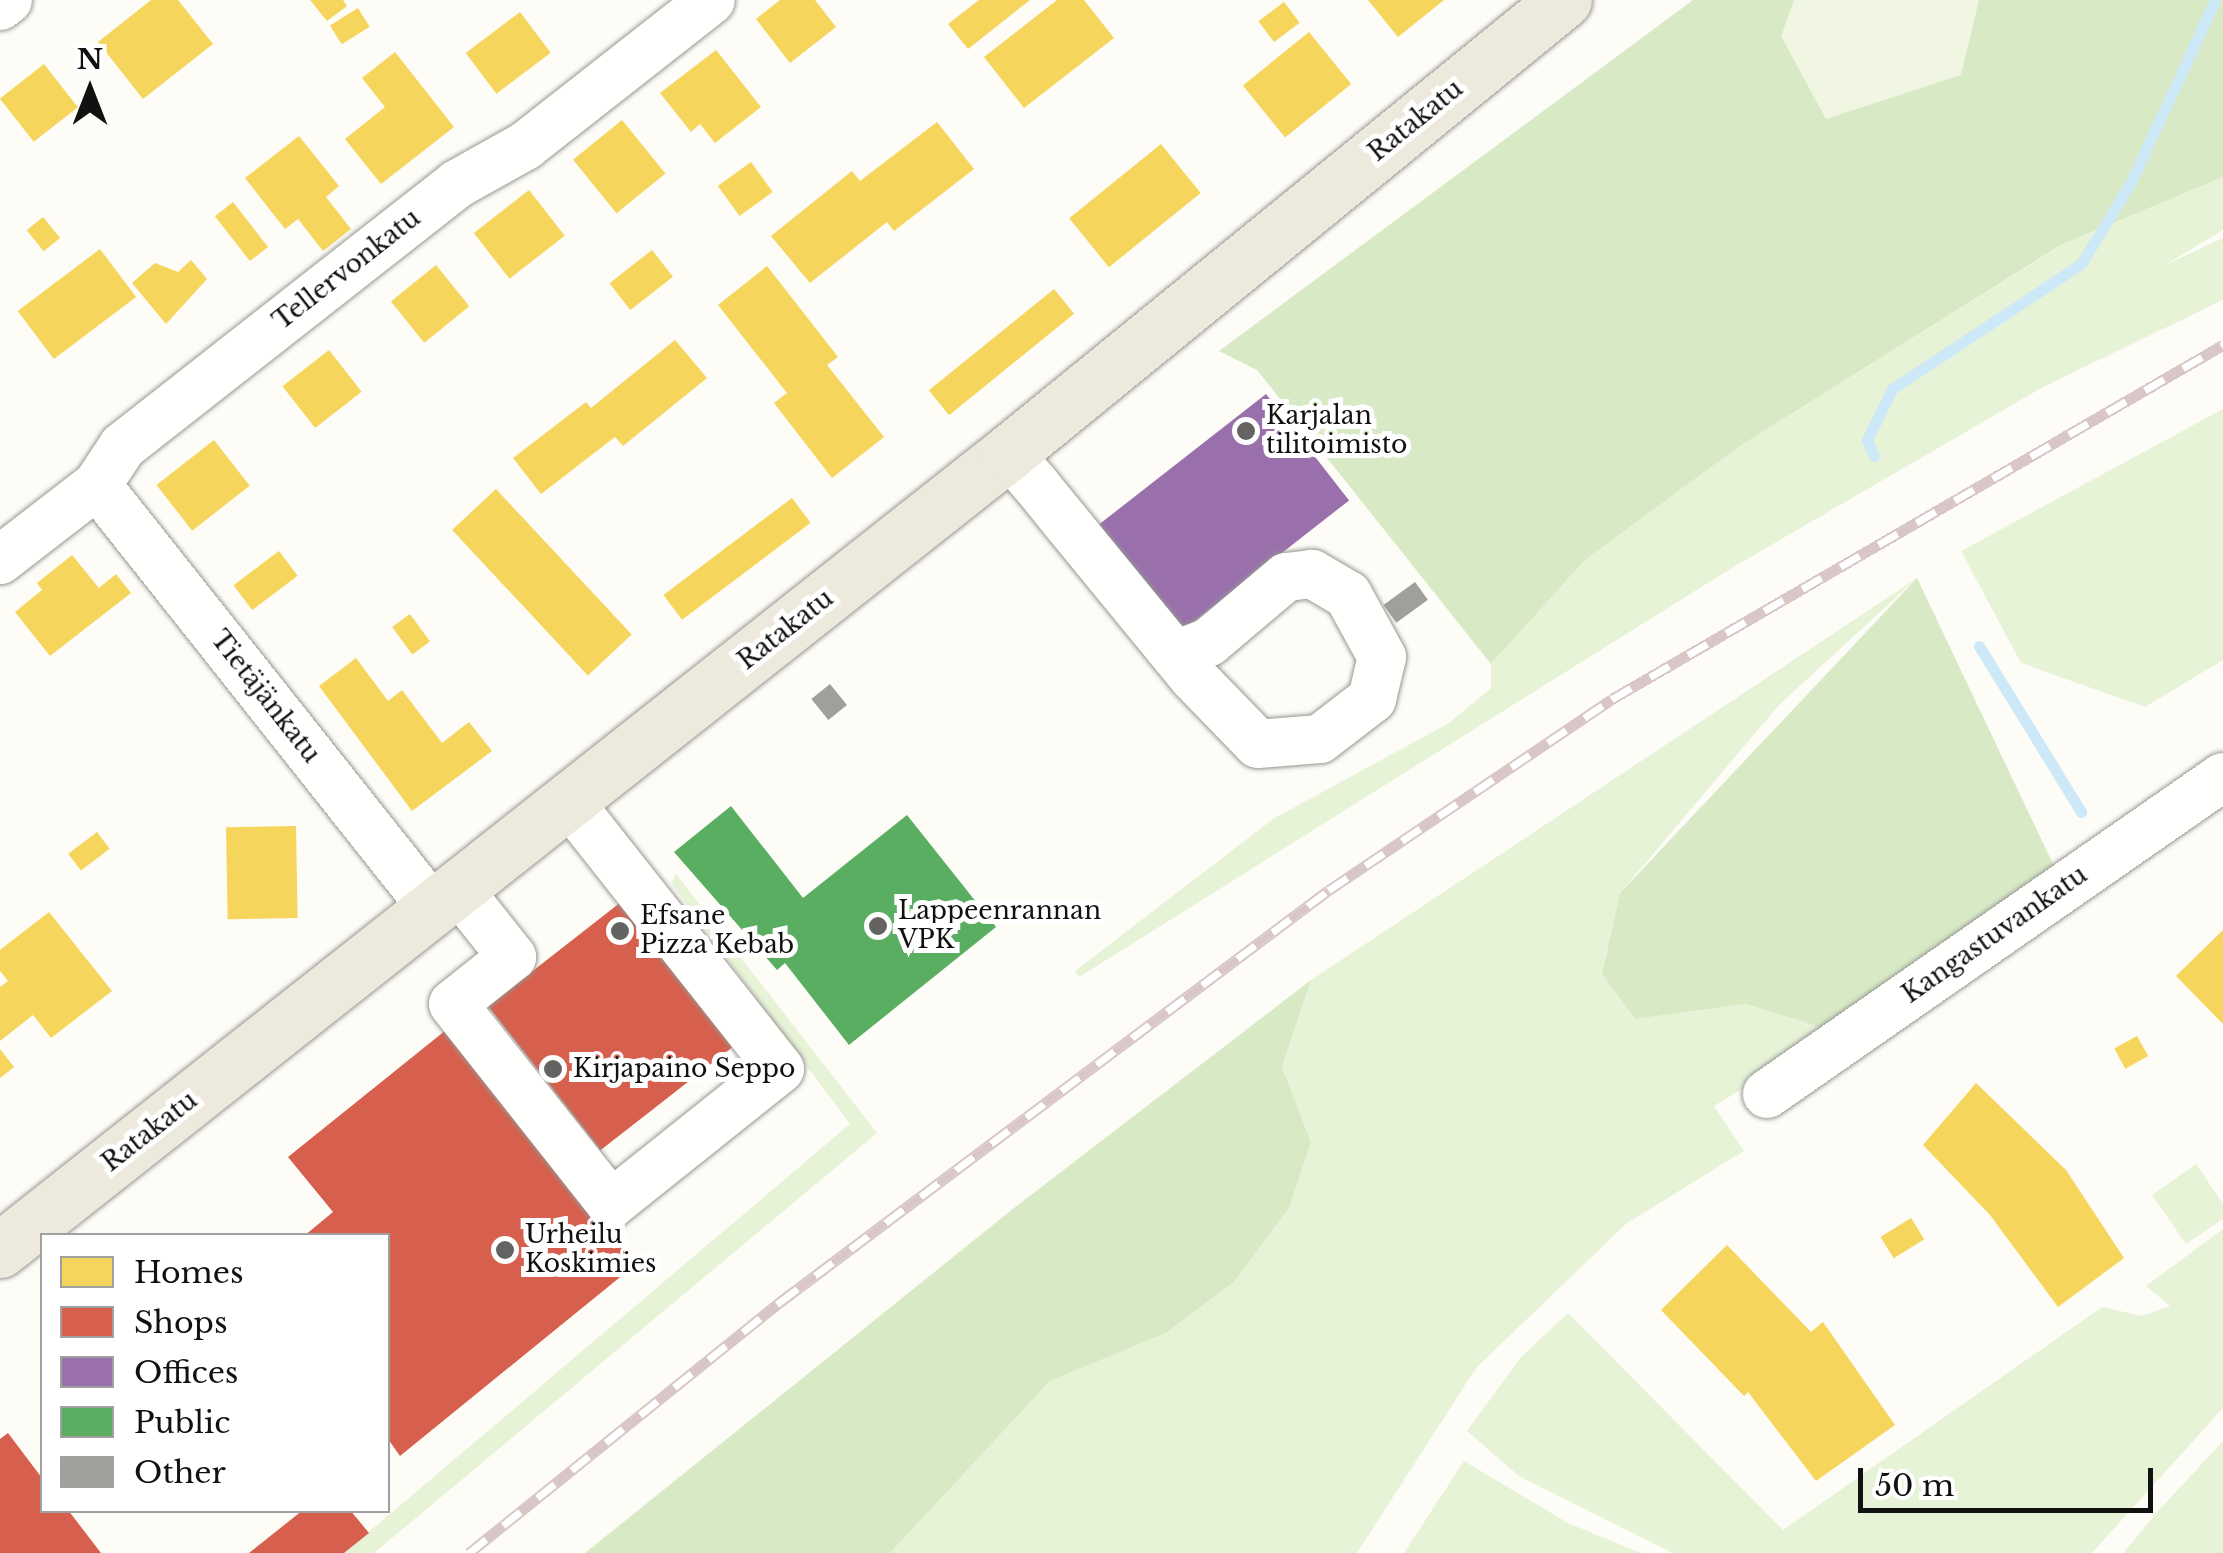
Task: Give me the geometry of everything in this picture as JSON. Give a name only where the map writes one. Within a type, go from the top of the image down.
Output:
[{"type":"main road","name":"Ratakatu","points":[[0,1250],[1008,453],[1564,0]]},
{"type":"street","points":[[0,6],[8,0]]},
{"type":"street","name":"Tellervonkatu","points":[[0,560],[97,485],[123,446],[457,184],[525,146],[711,0]]},
{"type":"street","points":[[1008,453],[1174,655]]},
{"type":"street","name":"Tietäjänkatu","points":[[97,485],[445,899],[512,958],[453,1004],[611,1204],[780,1070],[568,802]]},
{"type":"street","name":"Kangastuvankatu","points":[[1767,1094],[2223,776]]},
{"type":"green space","points":[[1693,0],[2223,0],[2223,177],[2061,245],[1737,448],[1585,560],[1491,664],[1257,370],[1219,351]]},
{"type":"green space","points":[[1794,0],[1979,0],[1961,75],[1826,119],[1781,36]]},
{"type":"green space","points":[[2223,177],[2223,230],[2165,265],[2223,238],[2223,300],[2043,387],[1730,569],[1079,977],[1075,971],[1273,819],[1449,723],[1491,688],[1491,664],[1585,560],[1737,448],[2062,245]]},
{"type":"green space","points":[[2223,409],[2223,660],[2145,707],[2021,663],[1961,551]]},
{"type":"green space","points":[[1917,578],[1779,705],[1620,893],[1602,974],[1635,1019],[1746,1004],[1836,1032],[1714,1106],[1744,1151],[1627,1223],[1476,1368],[1357,1553],[890,1553],[1050,1381],[1166,1333],[1234,1282],[1289,1208],[1311,1142],[1282,1067],[1311,980]]},
{"type":"green space","points":[[1917,578],[2054,866],[1836,1032],[1746,1004],[1635,1019],[1602,974],[1620,893]]},
{"type":"green space","points":[[676,874],[877,1133],[374,1553],[344,1553],[850,1124],[671,883]]},
{"type":"green space","points":[[1311,980],[1282,1067],[1311,1142],[1289,1208],[1234,1282],[1166,1333],[1050,1381],[890,1553],[585,1553],[1009,1212]]},
{"type":"green space","points":[[2196,1164],[2223,1204],[2223,1219],[2186,1244],[2152,1195]]},
{"type":"green space","points":[[2223,1229],[2223,1408],[2092,1553],[1673,1553],[1519,1476],[1467,1431],[1521,1357],[1568,1313],[1783,1530],[2102,1307],[2142,1316],[2170,1306],[2146,1286]]},
{"type":"green space","points":[[2223,1441],[2223,1553],[2123,1553],[2159,1510]]},
{"type":"green space","points":[[1464,1461],[1568,1523],[1641,1553],[1404,1553]]},
{"type":"building: Homes","points":[[151,0],[178,0],[213,44],[143,99],[98,42]]},
{"type":"building: Homes","points":[[310,0],[343,0],[347,6],[327,21]]},
{"type":"building: Homes","points":[[780,0],[815,0],[836,27],[790,63],[756,19]]},
{"type":"building: Homes","points":[[979,0],[1030,0],[968,49],[948,24]]},
{"type":"building: Homes","points":[[1057,0],[1084,0],[1114,38],[1024,108],[984,57]]},
{"type":"building: Homes","points":[[1368,0],[1444,0],[1398,37]]},
{"type":"building: Homes","points":[[1284,2],[1300,23],[1274,42],[1258,21]]},
{"type":"building: Homes","points":[[358,8],[370,27],[342,44],[330,25]]},
{"type":"building: Homes","points":[[520,12],[551,53],[496,94],[466,53]]},
{"type":"building: Homes","points":[[1309,32],[1351,84],[1285,138],[1243,85]]},
{"type":"building: Homes","points":[[716,50],[761,107],[715,143],[700,124],[691,132],[660,93]]},
{"type":"building: Homes","points":[[395,52],[454,127],[381,184],[345,139],[385,107],[362,78]]},
{"type":"building: Homes","points":[[44,64],[78,107],[34,142],[0,98]]},
{"type":"building: Homes","points":[[622,120],[665,174],[616,213],[573,160]]},
{"type":"building: Homes","points":[[937,122],[974,169],[894,231],[887,222],[810,283],[771,236],[852,171],[860,181]]},
{"type":"building: Homes","points":[[299,136],[339,186],[326,197],[351,229],[323,251],[298,219],[285,229],[245,178]]},
{"type":"building: Homes","points":[[1161,144],[1201,193],[1109,267],[1069,218]]},
{"type":"building: Homes","points":[[751,162],[773,192],[740,216],[718,186]]},
{"type":"building: Homes","points":[[529,190],[565,236],[510,279],[474,233]]},
{"type":"building: Homes","points":[[233,202],[268,247],[250,261],[215,216]]},
{"type":"building: Homes","points":[[43,217],[60,238],[44,251],[27,230]]},
{"type":"building: Homes","points":[[100,249],[136,297],[54,359],[18,311]]},
{"type":"building: Homes","points":[[652,250],[673,277],[630,310],[609,283]]},
{"type":"building: Homes","points":[[191,260],[207,279],[166,324],[132,283],[155,263],[178,272]]},
{"type":"building: Homes","points":[[436,265],[469,306],[424,343],[391,302]]},
{"type":"building: Homes","points":[[767,266],[838,357],[827,365],[884,437],[832,478],[774,403],[787,393],[718,305]]},
{"type":"building: Homes","points":[[1054,289],[1074,314],[949,415],[929,390]]},
{"type":"building: Homes","points":[[675,340],[707,378],[623,446],[615,437],[541,494],[513,458],[586,402],[591,408]]},
{"type":"building: Homes","points":[[329,350],[362,392],[315,428],[283,386]]},
{"type":"building: Homes","points":[[214,440],[250,486],[192,531],[156,485]]},
{"type":"building: Homes","points":[[496,489],[632,635],[588,675],[452,530]]},
{"type":"building: Homes","points":[[792,498],[811,523],[682,620],[663,595]]},
{"type":"building: Homes","points":[[279,551],[298,576],[252,610],[233,585]]},
{"type":"building: Homes","points":[[72,555],[99,588],[116,574],[131,593],[50,656],[15,612],[42,590],[37,583]]},
{"type":"building: Homes","points":[[410,614],[430,642],[412,654],[392,627]]},
{"type":"building: Homes","points":[[356,658],[388,701],[402,690],[442,743],[469,722],[492,751],[412,811],[319,686]]},
{"type":"building: Homes","points":[[296,826],[298,918],[228,919],[226,827]]},
{"type":"building: Homes","points":[[97,832],[110,849],[81,870],[68,854]]},
{"type":"building: Homes","points":[[49,912],[112,991],[51,1038],[33,1015],[0,1041],[0,987],[8,981],[0,971],[0,950]]},
{"type":"building: Homes","points":[[2223,930],[2223,1024],[2176,976]]},
{"type":"building: Homes","points":[[2137,1036],[2148,1056],[2125,1069],[2114,1049]]},
{"type":"building: Homes","points":[[0,1049],[14,1067],[0,1078]]},
{"type":"building: Homes","points":[[1976,1083],[2066,1170],[2124,1258],[2058,1307],[1990,1215],[1923,1145]]},
{"type":"building: Homes","points":[[1911,1218],[1924,1239],[1894,1258],[1880,1237]]},
{"type":"building: Homes","points":[[1727,1245],[1811,1332],[1823,1322],[1895,1425],[1816,1481],[1748,1392],[1744,1396],[1661,1310]]},
{"type":"building: Shops","points":[[621,902],[734,1046],[600,1150],[488,1006]]},
{"type":"building: Shops","name":"Urheilu Koskimies","points":[[446,1030],[635,1265],[400,1456],[390,1442],[390,1233],[308,1233],[333,1212],[288,1157]]},
{"type":"building: Shops","points":[[8,1433],[40,1475],[40,1513],[70,1513],[101,1553],[0,1553],[0,1439]]},
{"type":"building: Shops","points":[[299,1513],[352,1513],[369,1533],[344,1553],[249,1553]]},
{"type":"building: Offices","points":[[1266,394],[1349,500],[1173,638],[1090,531]]},
{"type":"building: Public","points":[[731,806],[803,898],[907,815],[996,927],[849,1045],[785,963],[777,970],[674,852]]},
{"type":"building: Other","points":[[1415,582],[1428,600],[1396,623],[1383,605]]},
{"type":"building: Other","points":[[830,684],[847,705],[828,720],[811,699]]},
{"type":"waterway","points":[[1874,456],[1867,440],[1892,389],[2081,264],[2131,182],[2215,0]]},
{"type":"waterway","points":[[1979,646],[2081,812]]},
{"type":"railway","points":[[469,1553],[780,1302],[1329,890],[1612,699],[2223,345]]},
{"type":"place","name":"Karjalan tilitoimisto","points":[[1246,431]]},
{"type":"place","name":"Lappeenrannan VPK","points":[[878,926]]},
{"type":"place","name":"Efsane Pizza Kebab","points":[[620,931]]},
{"type":"place","name":"Kirjapaino Seppo","points":[[553,1069]]},
{"type":"place","name":"Urheilu Koskimies","points":[[505,1250]]}]
